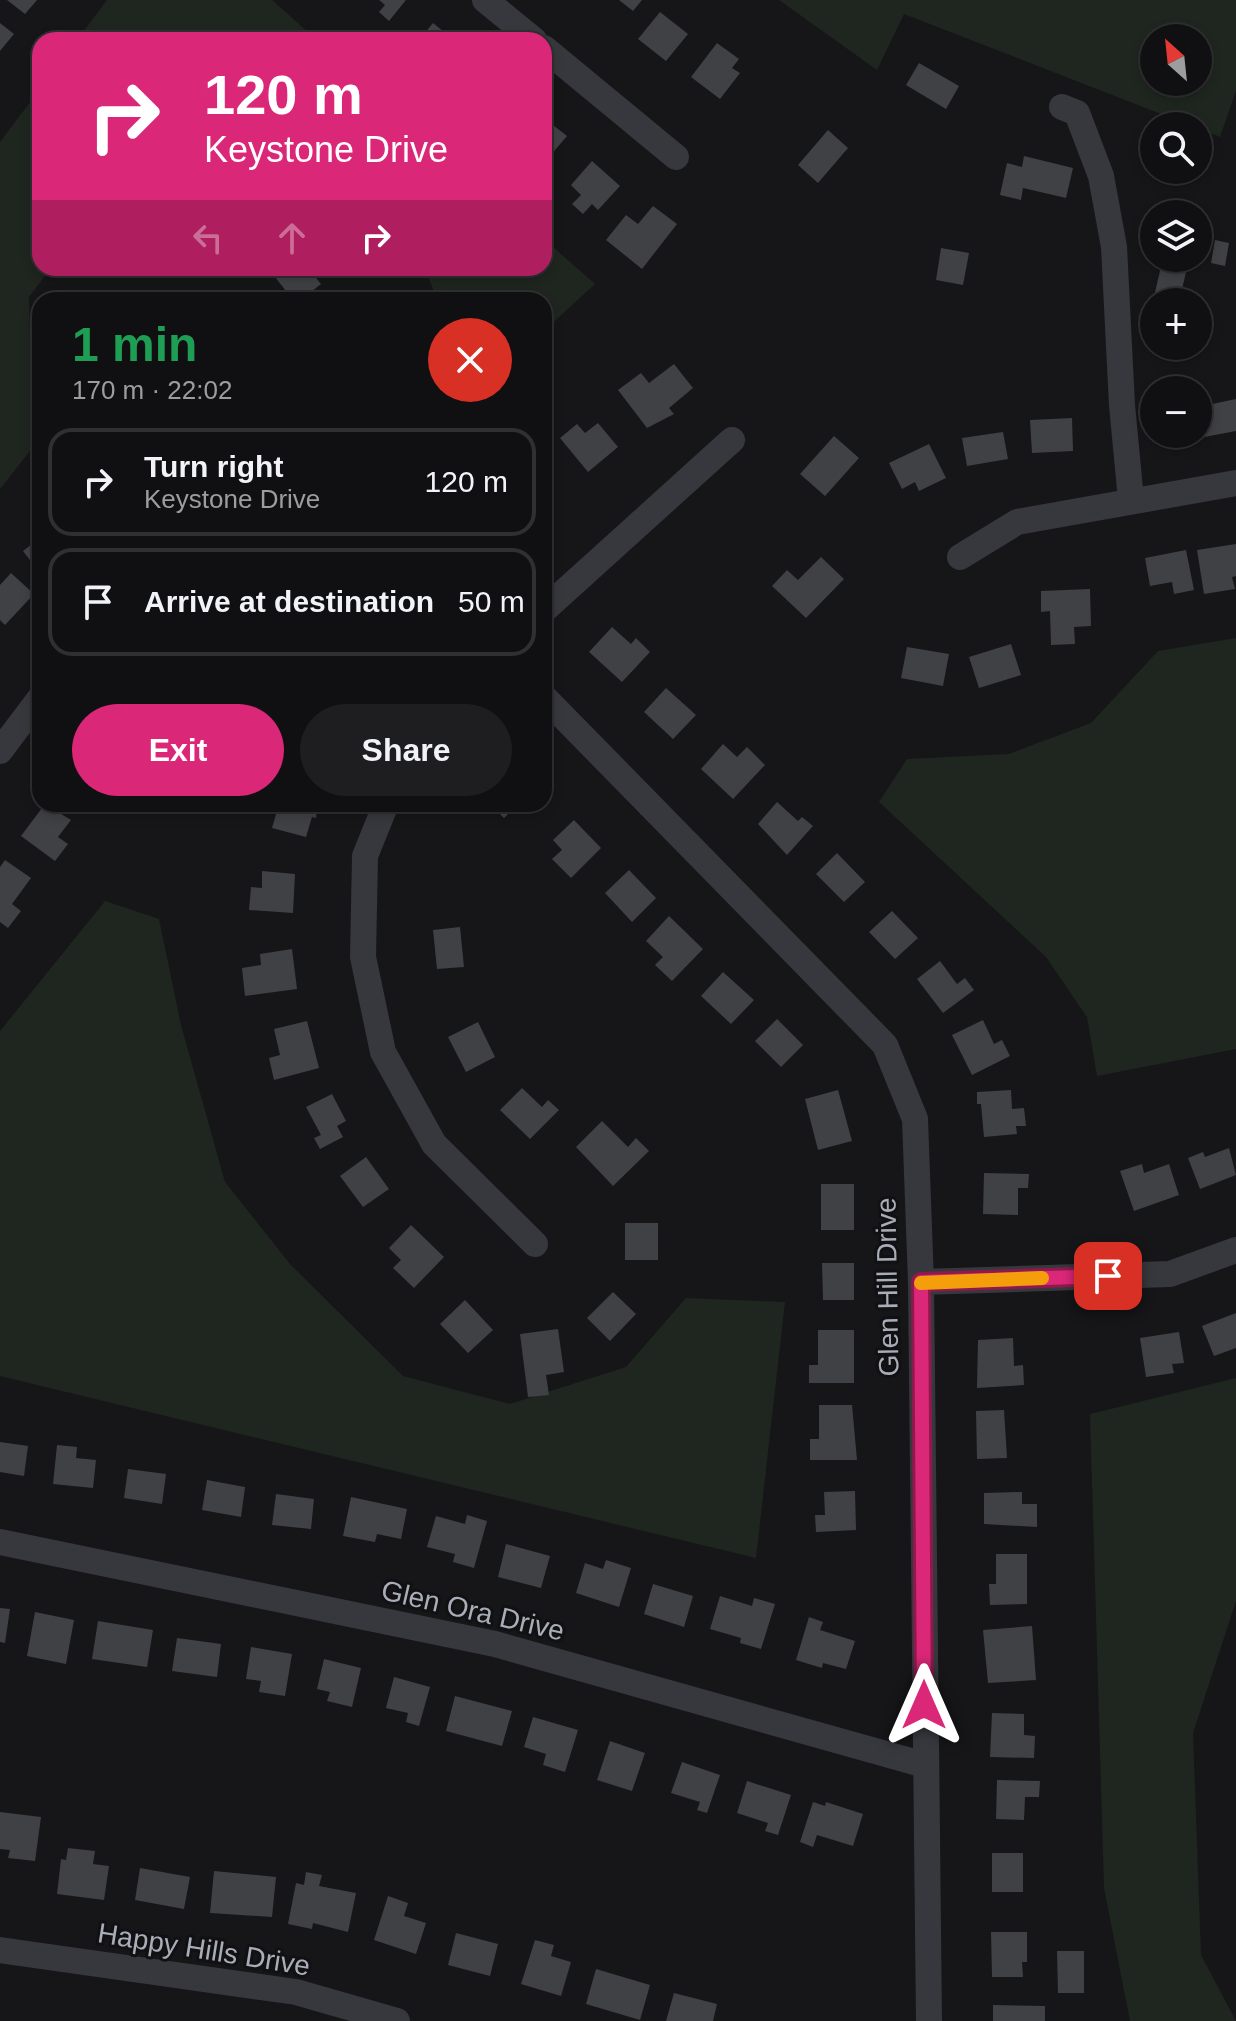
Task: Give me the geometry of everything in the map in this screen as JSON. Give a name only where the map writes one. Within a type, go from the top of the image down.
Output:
[{"type":"street","points":[[485,0],[524,32]]},
{"type":"street","points":[[552,55],[676,157]]},
{"type":"street","points":[[1062,107],[1077,113],[1101,176],[1114,247],[1122,405],[1131,500]]},
{"type":"street","points":[[552,603],[732,440]]},
{"type":"street","points":[[960,557],[1017,522],[1236,483]]},
{"type":"street","name":"Glen Hill Drive","points":[[552,705],[885,1045],[915,1119],[921,1282],[929,2021]]},
{"type":"street","points":[[0,751],[32,709]]},
{"type":"street","points":[[383,812],[365,856],[363,957],[383,1052],[434,1144],[535,1244]]},
{"type":"street","points":[[921,1282],[1170,1274],[1236,1250]]},
{"type":"street","name":"Glen Ora Drive","points":[[0,1542],[495,1644],[925,1765]]},
{"type":"street","name":"Happy Hills Drive","points":[[0,1950],[296,1992],[397,2021]]},
{"type":"shaded area","points":[[107,0],[272,0],[308,32],[83,32]]},
{"type":"shaded area","points":[[779,0],[1236,0],[1236,91],[1220,137],[1212,134],[1212,112],[1156,112],[904,14],[877,70]]},
{"type":"shaded area","points":[[32,100],[32,276],[45,276],[29,297],[32,448],[0,489],[0,142]]},
{"type":"shaded area","points":[[552,246],[595,284],[552,324],[552,292],[434,292],[428,276],[552,276]]},
{"type":"shaded area","points":[[1236,638],[1236,1049],[1097,1076],[1087,1017],[1046,957],[879,802],[907,759],[1009,754],[1091,723],[1158,651]]},
{"type":"shaded area","points":[[105,901],[159,919],[181,1025],[225,1182],[290,1264],[403,1376],[510,1404],[626,1367],[686,1298],[785,1302],[756,1558],[0,1376],[0,1031]]},
{"type":"shaded area","points":[[1236,1378],[1236,1601],[1193,1733],[1201,1955],[1236,2021],[1130,2021],[1104,1888],[1090,1414]]},
{"type":"building","points":[[7,0],[37,0],[25,14]]},
{"type":"building","points":[[379,0],[406,0],[389,21],[379,12],[385,5]]},
{"type":"building","points":[[619,0],[642,0],[633,11]]},
{"type":"building","points":[[660,12],[688,34],[666,61],[638,39]]},
{"type":"building","points":[[0,23],[14,34],[0,51]]},
{"type":"building","points":[[433,23],[444,32],[426,32]]},
{"type":"building","points":[[717,43],[739,59],[732,68],[740,73],[720,99],[691,77]]},
{"type":"building","points":[[919,63],[959,86],[946,109],[906,85]]},
{"type":"building","points":[[552,124],[567,136],[552,154]]},
{"type":"building","points":[[828,130],[848,148],[818,183],[798,165]]},
{"type":"building","points":[[1024,156],[1073,168],[1066,198],[1023,188],[1021,200],[1000,195],[1007,163],[1022,167]]},
{"type":"building","points":[[592,161],[620,186],[598,210],[592,204],[583,214],[572,204],[581,195],[571,185]]},
{"type":"building","points":[[653,206],[677,224],[642,269],[606,240],[626,215],[638,224]]},
{"type":"building","points":[[1215,240],[1229,243],[1225,266],[1212,263]]},
{"type":"building","points":[[941,248],[969,253],[963,285],[936,280]]},
{"type":"building","points":[[1160,272],[1186,272],[1182,288],[1156,288]]},
{"type":"building","points":[[274,276],[314,276],[321,284],[311,292],[287,292]]},
{"type":"building","points":[[674,364],[693,388],[669,408],[674,414],[647,428],[618,390],[641,373],[649,383]]},
{"type":"building","points":[[1236,399],[1236,431],[1212,436],[1212,404]]},
{"type":"building","points":[[1072,418],[1073,451],[1032,453],[1030,420]]},
{"type":"building","points":[[598,423],[618,447],[588,472],[560,438],[577,424],[585,433]]},
{"type":"building","points":[[1003,432],[1008,459],[967,466],[962,438]]},
{"type":"building","points":[[834,436],[859,458],[825,496],[800,474]]},
{"type":"building","points":[[929,444],[946,478],[919,491],[915,482],[902,489],[889,463]]},
{"type":"building","points":[[32,544],[32,563],[23,551]]},
{"type":"building","points":[[1236,544],[1236,576],[1232,577],[1235,589],[1204,594],[1197,550]]},
{"type":"building","points":[[1186,550],[1194,590],[1174,594],[1172,582],[1150,586],[1145,558]]},
{"type":"building","points":[[821,557],[844,579],[806,618],[772,586],[787,570],[798,580]]},
{"type":"building","points":[[11,573],[32,592],[32,596],[5,625],[0,620],[0,585]]},
{"type":"building","points":[[1090,589],[1091,626],[1074,627],[1075,644],[1051,645],[1050,611],[1041,612],[1041,591]]},
{"type":"building","points":[[612,627],[631,644],[636,638],[650,652],[622,682],[589,652]]},
{"type":"building","points":[[1011,644],[1021,675],[979,688],[969,657]]},
{"type":"building","points":[[907,647],[949,654],[943,686],[901,678]]},
{"type":"building","points":[[666,688],[696,715],[673,739],[644,712]]},
{"type":"building","points":[[723,744],[737,757],[747,747],[765,765],[733,799],[701,769]]},
{"type":"building","points":[[777,802],[798,821],[802,817],[813,826],[787,855],[758,824]]},
{"type":"building","points":[[39,812],[58,812],[71,820],[58,837],[68,844],[55,861],[21,836]]},
{"type":"building","points":[[277,812],[316,812],[306,837],[272,828]]},
{"type":"building","points":[[574,820],[601,848],[571,878],[552,859],[562,850],[553,840]]},
{"type":"building","points":[[837,853],[865,882],[844,902],[816,874]]},
{"type":"building","points":[[5,860],[31,878],[12,904],[21,911],[8,928],[0,922],[0,867]]},
{"type":"building","points":[[629,870],[656,898],[632,922],[605,893]]},
{"type":"building","points":[[262,871],[295,874],[293,913],[249,910],[251,887],[262,888]]},
{"type":"building","points":[[892,911],[918,938],[895,959],[869,932]]},
{"type":"building","points":[[669,916],[703,949],[672,981],[655,965],[663,957],[646,941]]},
{"type":"building","points":[[460,927],[464,967],[437,969],[433,930]]},
{"type":"building","points":[[292,949],[297,989],[245,996],[242,968],[261,965],[260,954]]},
{"type":"building","points":[[940,961],[957,984],[965,978],[974,990],[943,1013],[917,979]]},
{"type":"building","points":[[723,972],[754,1000],[731,1024],[701,996]]},
{"type":"building","points":[[777,1019],[803,1045],[781,1067],[755,1041]]},
{"type":"building","points":[[983,1020],[994,1044],[1002,1040],[1010,1056],[972,1075],[952,1035]]},
{"type":"building","points":[[307,1021],[319,1068],[274,1080],[269,1058],[280,1055],[274,1029]]},
{"type":"building","points":[[478,1022],[495,1057],[466,1072],[448,1037]]},
{"type":"building","points":[[522,1088],[542,1107],[548,1100],[559,1110],[530,1139],[500,1110]]},
{"type":"building","points":[[838,1090],[852,1141],[818,1150],[805,1099]]},
{"type":"building","points":[[1011,1090],[1012,1109],[1024,1108],[1026,1126],[1016,1126],[1017,1134],[984,1137],[977,1092]]},
{"type":"building","points":[[332,1094],[346,1121],[337,1126],[343,1137],[320,1149],[314,1138],[321,1135],[306,1107]]},
{"type":"building","points":[[602,1121],[628,1147],[636,1138],[649,1151],[613,1186],[576,1147]]},
{"type":"building","points":[[1229,1148],[1236,1175],[1200,1189],[1188,1158],[1203,1152],[1205,1157]]},
{"type":"building","points":[[366,1157],[389,1189],[363,1207],[340,1176]]},
{"type":"building","points":[[1142,1164],[1144,1173],[1169,1164],[1179,1195],[1134,1211],[1120,1171]]},
{"type":"building","points":[[984,1173],[1029,1174],[1028,1188],[1018,1188],[1018,1215],[983,1214]]},
{"type":"building","points":[[821,1184],[854,1184],[854,1230],[821,1230]]},
{"type":"building","points":[[625,1223],[658,1223],[658,1260],[625,1260]]},
{"type":"building","points":[[411,1225],[444,1257],[414,1288],[393,1268],[401,1260],[389,1248]]},
{"type":"building","points":[[822,1263],[854,1263],[854,1300],[823,1300]]},
{"type":"building","points":[[613,1292],[636,1314],[610,1341],[587,1318]]},
{"type":"building","points":[[465,1300],[493,1330],[468,1353],[440,1324]]},
{"type":"building","points":[[1236,1313],[1236,1348],[1214,1356],[1202,1326]]},
{"type":"building","points":[[558,1329],[564,1372],[546,1375],[549,1395],[528,1397],[520,1334]]},
{"type":"building","points":[[818,1330],[854,1330],[854,1383],[809,1383],[809,1365],[818,1365]]},
{"type":"building","points":[[1179,1332],[1184,1363],[1172,1364],[1174,1373],[1146,1377],[1140,1338]]},
{"type":"building","points":[[1013,1338],[1014,1366],[1023,1365],[1024,1385],[977,1388],[978,1340]]},
{"type":"building","points":[[819,1405],[852,1405],[857,1460],[810,1460],[810,1439],[819,1439]]},
{"type":"building","points":[[1004,1410],[1007,1458],[977,1459],[976,1411]]},
{"type":"building","points":[[0,1442],[28,1446],[24,1476],[0,1472]]},
{"type":"building","points":[[57,1445],[77,1447],[76,1458],[96,1460],[93,1488],[53,1484]]},
{"type":"building","points":[[128,1469],[166,1474],[162,1504],[124,1498]]},
{"type":"building","points":[[207,1480],[245,1487],[241,1517],[202,1510]]},
{"type":"building","points":[[855,1491],[856,1530],[816,1532],[815,1515],[825,1515],[824,1492]]},
{"type":"building","points":[[1022,1492],[1022,1504],[1037,1504],[1037,1527],[984,1524],[984,1493]]},
{"type":"building","points":[[276,1494],[314,1499],[311,1529],[272,1525]]},
{"type":"building","points":[[351,1497],[407,1509],[401,1539],[377,1534],[375,1542],[343,1536]]},
{"type":"building","points":[[467,1515],[487,1521],[474,1568],[453,1562],[455,1554],[427,1547],[436,1516],[465,1524]]},
{"type":"building","points":[[506,1544],[550,1556],[541,1588],[498,1577]]},
{"type":"building","points":[[996,1554],[1027,1554],[1027,1604],[990,1605],[989,1584],[996,1584]]},
{"type":"building","points":[[606,1560],[631,1568],[619,1607],[576,1593],[585,1563],[603,1569]]},
{"type":"building","points":[[653,1584],[693,1596],[684,1627],[644,1614]]},
{"type":"building","points":[[720,1596],[752,1606],[754,1598],[775,1604],[761,1649],[740,1643],[741,1638],[710,1629]]},
{"type":"building","points":[[0,1608],[10,1609],[5,1643],[0,1642]]},
{"type":"building","points":[[35,1612],[74,1620],[66,1664],[27,1656]]},
{"type":"building","points":[[809,1617],[823,1622],[820,1630],[855,1641],[846,1669],[823,1663],[822,1668],[796,1660]]},
{"type":"building","points":[[98,1621],[153,1630],[147,1667],[92,1659]]},
{"type":"building","points":[[1032,1626],[1036,1680],[988,1683],[983,1630]]},
{"type":"building","points":[[177,1638],[221,1644],[217,1677],[172,1671]]},
{"type":"building","points":[[251,1647],[292,1654],[285,1696],[259,1692],[261,1681],[246,1679]]},
{"type":"building","points":[[324,1659],[361,1668],[352,1707],[327,1701],[330,1692],[317,1689]]},
{"type":"building","points":[[394,1677],[430,1687],[419,1726],[406,1722],[408,1713],[386,1708]]},
{"type":"building","points":[[455,1696],[512,1711],[502,1746],[446,1731]]},
{"type":"building","points":[[992,1713],[1024,1714],[1024,1735],[1035,1736],[1034,1758],[990,1757]]},
{"type":"building","points":[[533,1717],[578,1730],[565,1772],[543,1765],[546,1754],[524,1747]]},
{"type":"building","points":[[610,1741],[645,1753],[632,1791],[597,1780]]},
{"type":"building","points":[[682,1762],[720,1775],[707,1813],[697,1810],[700,1802],[671,1793]]},
{"type":"building","points":[[997,1780],[1040,1781],[1039,1797],[1025,1797],[1024,1820],[996,1819]]},
{"type":"building","points":[[747,1781],[791,1795],[778,1835],[765,1831],[768,1823],[737,1813]]},
{"type":"building","points":[[813,1802],[825,1806],[826,1802],[863,1814],[853,1846],[817,1835],[813,1847],[800,1842]]},
{"type":"building","points":[[0,1812],[41,1817],[35,1861],[8,1858],[10,1850],[0,1849]]},
{"type":"building","points":[[68,1848],[95,1851],[93,1864],[109,1866],[104,1900],[57,1894],[61,1859],[66,1860]]},
{"type":"building","points":[[992,1853],[1023,1853],[1023,1892],[992,1892]]},
{"type":"building","points":[[140,1868],[190,1877],[184,1909],[135,1900]]},
{"type":"building","points":[[214,1871],[276,1877],[272,1917],[210,1913]]},
{"type":"building","points":[[306,1872],[322,1875],[319,1886],[356,1893],[348,1932],[313,1923],[312,1929],[288,1924],[296,1883],[304,1885]]},
{"type":"building","points":[[388,1896],[408,1903],[404,1916],[426,1923],[416,1954],[374,1940]]},
{"type":"building","points":[[991,1932],[1027,1932],[1027,1962],[1022,1962],[1023,1977],[992,1977]]},
{"type":"building","points":[[456,1933],[498,1944],[490,1976],[448,1965]]},
{"type":"building","points":[[535,1940],[554,1945],[551,1956],[571,1962],[561,1996],[521,1984]]},
{"type":"building","points":[[1057,1951],[1084,1951],[1084,1993],[1058,1993]]},
{"type":"building","points":[[596,1969],[650,1985],[640,2020],[586,2004]]},
{"type":"building","points":[[674,1993],[717,2004],[713,2021],[666,2021]]},
{"type":"building","points":[[993,2005],[1045,2006],[1045,2021],[993,2021]]},
{"type":"slow traffic","points":[[921,1283],[1042,1278]]},
{"type":"route","points":[[924,1705],[921,1282],[1108,1276]]}]
